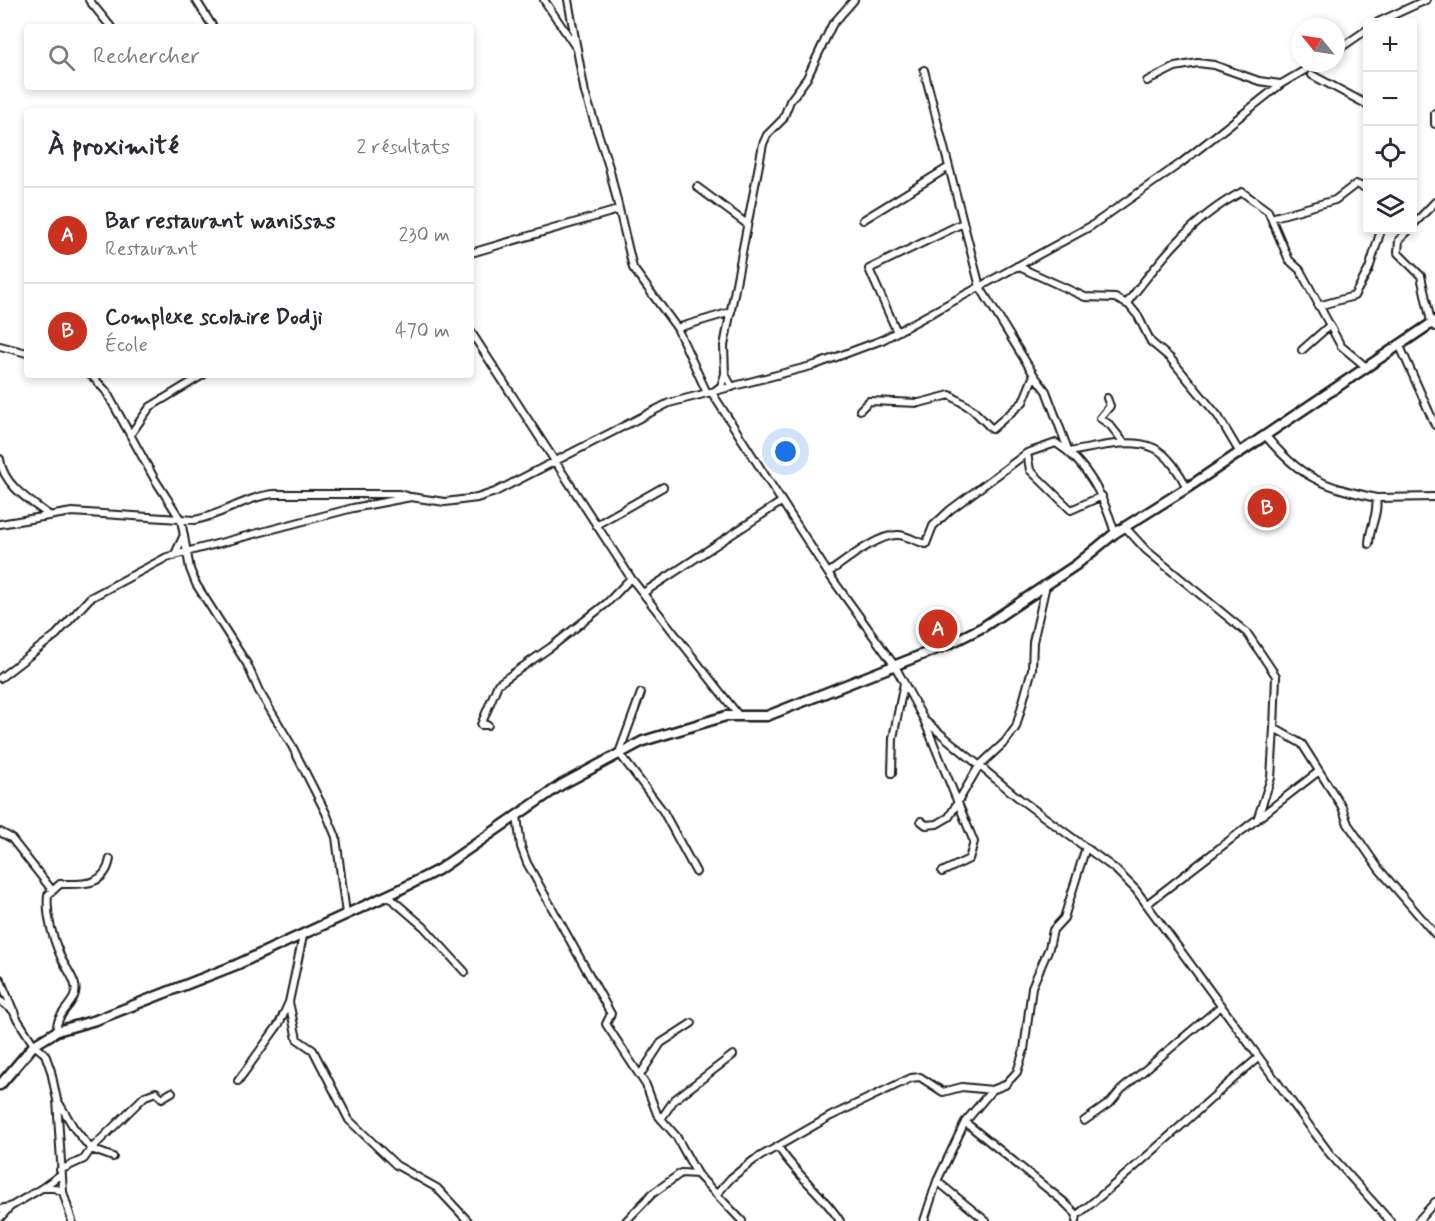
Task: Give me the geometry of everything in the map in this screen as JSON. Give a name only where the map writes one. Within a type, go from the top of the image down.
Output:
[{"type":"main road","points":[[0,1085],[34,1045],[57,1031],[96,1020],[303,936],[438,870],[561,785],[619,753],[661,734],[726,716],[767,716],[895,666],[983,627],[1076,565],[1125,526],[1187,488],[1365,366],[1434,323]]},
{"type":"street","points":[[89,0],[109,24]]},
{"type":"street","points":[[196,0],[211,24]]},
{"type":"street","points":[[544,0],[579,52]]},
{"type":"street","points":[[568,0],[585,93],[609,167],[633,268],[677,328],[710,393],[781,502],[828,573],[895,666],[924,720],[972,838],[971,855],[963,863],[942,872]]},
{"type":"street","points":[[710,393],[721,386],[725,374],[724,346],[763,144],[767,135],[783,119],[790,100],[807,78],[832,25],[854,0]]},
{"type":"street","points":[[1387,18],[1426,0]]},
{"type":"street","points":[[1345,45],[1363,32]]},
{"type":"street","points":[[1147,81],[1175,68],[1198,63],[1214,65],[1259,81],[1281,84]]},
{"type":"street","points":[[924,69],[980,286],[1046,391],[1069,452],[1102,496],[1115,533]]},
{"type":"street","points":[[0,524],[72,512],[129,514],[181,520],[213,516],[266,495],[398,494],[445,502],[477,498],[495,492],[669,403],[850,354],[897,332],[1091,226],[1158,180],[1281,84],[1302,72]]},
{"type":"street","points":[[1312,75],[1363,102]]},
{"type":"street","points":[[1435,113],[1435,124]]},
{"type":"street","points":[[863,220],[950,168]]},
{"type":"street","points":[[1271,218],[1335,200],[1356,184],[1363,187]]},
{"type":"street","points":[[697,187],[747,224]]},
{"type":"street","points":[[1127,303],[1167,251],[1217,206],[1242,192],[1268,211],[1289,260],[1300,270],[1341,346],[1365,366]]},
{"type":"street","points":[[1417,222],[1435,202]]},
{"type":"street","points":[[474,252],[618,210]]},
{"type":"street","points":[[897,332],[868,269],[963,224]]},
{"type":"street","points":[[1318,306],[1354,296],[1369,269],[1380,234]]},
{"type":"street","points":[[1405,234],[1399,240],[1398,253],[1421,276],[1434,323]]},
{"type":"street","points":[[1017,266],[1085,297],[1115,298],[1127,303],[1138,316],[1151,342],[1177,365],[1223,423],[1240,453]]},
{"type":"street","points":[[677,328],[731,312]]},
{"type":"street","points":[[1302,350],[1329,326]]},
{"type":"street","points":[[474,337],[631,578],[739,716]]},
{"type":"street","points":[[1399,344],[1435,425]]},
{"type":"street","points":[[0,346],[24,352]]},
{"type":"street","points":[[725,374],[732,387]]},
{"type":"street","points":[[860,410],[868,401],[919,403],[950,395],[972,409],[992,429],[1023,402],[1034,375]]},
{"type":"street","points":[[94,378],[106,391],[181,520],[187,554],[196,584],[248,664],[259,691],[292,746],[326,813],[336,837],[346,914]]},
{"type":"street","points":[[130,435],[150,407],[198,378]]},
{"type":"street","points":[[1107,398],[1110,406],[1100,418],[1110,425],[1125,444]]},
{"type":"street","points":[[1264,435],[1293,465],[1309,477],[1343,490],[1376,498],[1435,497]]},
{"type":"street","points":[[828,573],[864,548],[889,536],[898,535],[926,544],[933,526],[950,510],[1027,453],[1056,443],[1069,452],[1125,444],[1155,448],[1181,475],[1187,488]]},
{"type":"street","points":[[1027,453],[1030,470],[1071,510],[1102,496]]},
{"type":"street","points":[[0,459],[8,481],[50,515]]},
{"type":"street","points":[[596,525],[663,487]]},
{"type":"street","points":[[0,678],[56,635],[90,598],[151,565],[174,556],[353,508],[411,497]]},
{"type":"street","points":[[1369,544],[1369,533],[1378,505],[1376,498]]},
{"type":"street","points":[[643,593],[781,502]]},
{"type":"street","points":[[1125,526],[1146,550],[1247,633],[1276,676],[1271,778],[1257,820]]},
{"type":"street","points":[[174,556],[184,535]]},
{"type":"street","points":[[488,725],[482,725],[498,684],[551,647],[606,603],[631,578]]},
{"type":"street","points":[[921,821],[928,825],[942,821],[957,803],[979,766],[1005,742],[1018,722],[1032,669],[1033,642],[1046,585]]},
{"type":"street","points":[[892,773],[893,738],[904,683]]},
{"type":"street","points":[[641,693],[619,753],[663,811],[696,872]]},
{"type":"street","points":[[924,720],[979,766],[1128,880],[1330,1154],[1390,1221]]},
{"type":"street","points":[[1274,728],[1302,744],[1342,807],[1347,824],[1379,869],[1435,934]]},
{"type":"street","points":[[1147,904],[1318,772]]},
{"type":"street","points":[[517,816],[521,847],[527,863],[611,1014],[606,1024],[608,1028],[617,1037],[640,1075],[661,1119],[676,1136],[697,1174],[740,1221]]},
{"type":"street","points":[[0,832],[11,838],[52,890]]},
{"type":"street","points":[[717,1194],[731,1178],[754,1160],[831,1116],[912,1078],[920,1077],[942,1092],[962,1087],[992,1090],[1005,1085],[1018,1069],[1024,1050],[1032,987],[1049,948],[1053,930],[1064,918],[1086,847]]},
{"type":"street","points":[[57,1031],[58,1020],[75,993],[75,985],[49,922],[48,895],[60,884],[89,884],[105,873],[110,859]]},
{"type":"street","points":[[387,895],[418,921],[465,972]]},
{"type":"street","points":[[238,1081],[270,1041],[289,1002],[303,936]]},
{"type":"street","points":[[0,979],[14,1011],[34,1045],[45,1054],[57,1100],[61,1135],[60,1173],[72,1221]]},
{"type":"street","points":[[0,1001],[14,1011]]},
{"type":"street","points":[[289,1002],[297,1039],[313,1050],[349,1120],[396,1165],[437,1188],[468,1221]]},
{"type":"street","points":[[1084,1121],[1111,1102],[1121,1090],[1221,1006]]},
{"type":"street","points":[[640,1075],[662,1042],[692,1023]]},
{"type":"street","points":[[661,1119],[674,1100],[733,1055]]},
{"type":"street","points":[[964,1122],[1064,1202],[1076,1218],[1196,1110],[1258,1058]]},
{"type":"street","points":[[924,1221],[937,1181],[964,1122],[992,1090]]},
{"type":"street","points":[[0,1218],[10,1207],[42,1188],[84,1158],[99,1140],[151,1092],[156,1092],[162,1098],[172,1092]]},
{"type":"street","points":[[57,1100],[91,1149],[112,1157]]},
{"type":"street","points":[[82,1137],[89,1141],[99,1140]]},
{"type":"street","points":[[778,1148],[799,1175],[829,1203],[840,1221]]},
{"type":"street","points":[[84,1158],[104,1154]]},
{"type":"street","points":[[626,1221],[652,1194],[681,1173],[689,1161]]},
{"type":"street","points":[[681,1173],[697,1174]]},
{"type":"street","points":[[937,1181],[986,1221]]},
{"type":"street","points":[[42,1188],[54,1188],[63,1192]]},
{"type":"street","points":[[1418,1221],[1435,1202]]},
{"type":"street","points":[[0,1209],[10,1207]]},
{"type":"place","name":"Complexe scolaire Dodji","points":[[1267,508]]},
{"type":"place","name":"Bar restaurant wanissas","points":[[938,629]]}]
